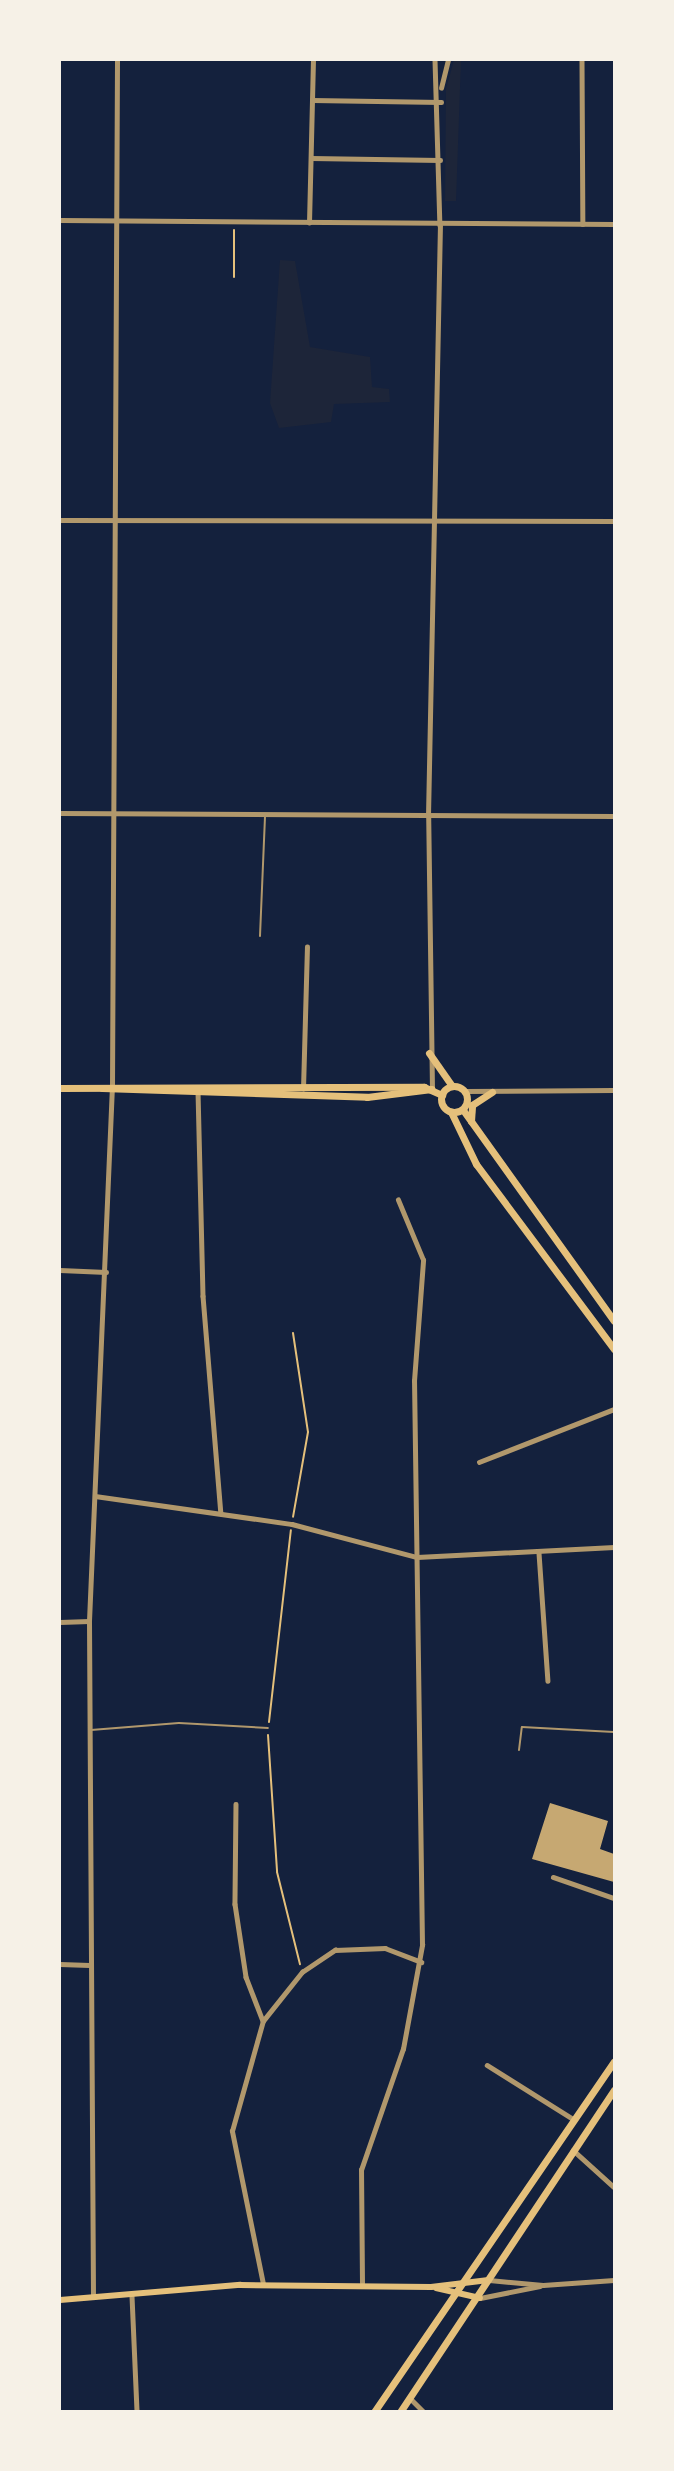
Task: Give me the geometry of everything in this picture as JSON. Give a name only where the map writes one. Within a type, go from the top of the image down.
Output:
[{"type":"main road","points":[[429,1052],[452,1086],[465,1091],[463,1110],[474,1132],[614,1321]]},
{"type":"main road","points":[[442,1094],[452,1086]]},
{"type":"main road","points":[[60,1088],[303,1093],[432,1089],[442,1094],[477,1164],[614,1349]]},
{"type":"main road","points":[[474,1132],[472,1105],[492,1092]]},
{"type":"main road","points":[[451,1112],[463,1110]]},
{"type":"main road","points":[[374,2412],[614,2061]]},
{"type":"main road","points":[[400,2412],[480,2298],[572,2150],[614,2090]]},
{"type":"main road","points":[[60,2300],[263,2284],[431,2287],[489,2280]]},
{"type":"main road","points":[[431,2287],[455,2295],[480,2298]]},
{"type":"street","points":[[93,2298],[89,1621],[106,1272],[111,1089],[110,813],[117,60]]},
{"type":"street","points":[[309,223],[313,60]]},
{"type":"street","points":[[432,1089],[429,1052],[428,816],[441,102],[435,60]]},
{"type":"street","points":[[440,89],[448,60]]},
{"type":"street","points":[[582,60],[583,224]]},
{"type":"street","points":[[312,100],[441,102]]},
{"type":"street","points":[[311,158],[440,160]]},
{"type":"street","points":[[60,220],[440,225],[614,224]]},
{"type":"street","points":[[60,520],[614,521]]},
{"type":"street","points":[[60,813],[614,817]]},
{"type":"street","points":[[303,1093],[307,947]]},
{"type":"street","points":[[198,1089],[203,1296],[221,1513]]},
{"type":"street","points":[[465,1091],[614,1090]]},
{"type":"street","points":[[362,2284],[361,2170],[403,2049],[421,1962],[414,1381],[423,1260],[398,1200]]},
{"type":"street","points":[[60,1270],[106,1272]]},
{"type":"street","points":[[479,1462],[614,1409]]},
{"type":"street","points":[[95,1496],[292,1524],[417,1558],[614,1547]]},
{"type":"street","points":[[539,1553],[548,1681]]},
{"type":"street","points":[[60,1622],[89,1621]]},
{"type":"street","points":[[236,1804],[235,1904],[246,1977],[263,2021]]},
{"type":"street","points":[[553,1877],[614,1898]]},
{"type":"street","points":[[263,2284],[232,2132],[263,2021],[302,1972],[348,1947],[385,1948],[421,1962]]},
{"type":"street","points":[[60,1964],[89,1965]]},
{"type":"street","points":[[487,2065],[573,2119]]},
{"type":"street","points":[[572,2150],[614,2187]]},
{"type":"street","points":[[489,2280],[543,2286]]},
{"type":"street","points":[[480,2298],[543,2286],[614,2280]]},
{"type":"street","points":[[132,2296],[136,2412]]},
{"type":"street","points":[[410,2398],[424,2412]]},
{"type":"lane","points":[[260,936],[265,814]]},
{"type":"lane","points":[[89,1730],[179,1723],[268,1728]]},
{"type":"lane","points":[[519,1750],[522,1727],[614,1732]]},
{"type":"path","points":[[234,222],[234,277]]},
{"type":"path","points":[[293,1333],[308,1432],[292,1524],[268,1728],[277,1872],[302,1972]]},
{"type":"shaded area","points":[[454,60],[461,60],[456,201],[445,201],[446,89]]},
{"type":"shaded area","points":[[280,260],[295,261],[310,347],[370,357],[372,387],[389,389],[390,402],[334,404],[331,422],[279,428],[270,403]]},
{"type":"building","points":[[550,1803],[608,1821],[600,1849],[614,1854],[614,1882],[532,1859]]}]
